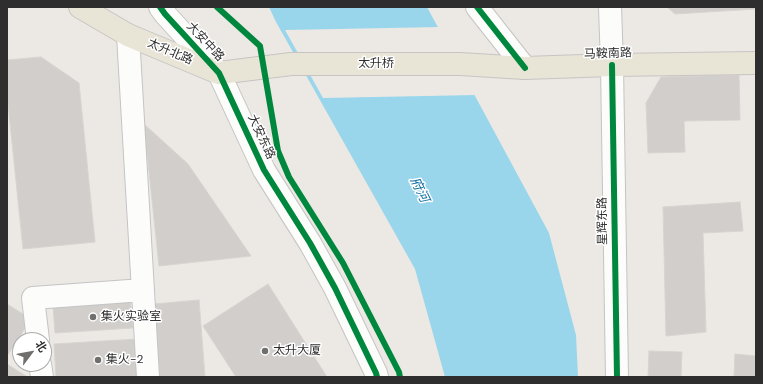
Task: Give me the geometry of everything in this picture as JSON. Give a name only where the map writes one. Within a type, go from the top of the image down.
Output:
[{"type":"main road","name":"太升北路","points":[[80,7],[128,35],[219,73],[291,64]]},
{"type":"main road","name":"马鞍南路","points":[[460,64],[525,68],[756,63]]},
{"type":"main road","name":"太升桥","points":[[291,64],[460,64]]},
{"type":"street","name":"大安中路","points":[[160,7],[219,73]]},
{"type":"street","points":[[477,7],[525,68]]},
{"type":"street","name":"星辉东路","points":[[610,7],[617,377]]},
{"type":"street","points":[[128,35],[148,377]]},
{"type":"street","name":"大安东路","points":[[219,73],[264,170],[310,243],[332,282],[377,377]]},
{"type":"street","points":[[37,332],[33,298],[143,290]]},
{"type":"water","name":"府河","points":[[269,7],[427,7],[549,233],[576,335],[578,377],[445,377],[415,269]]},
{"type":"pier","points":[[440,27],[477,95],[323,98],[285,30]]},
{"type":"building","points":[[667,7],[756,7],[756,9],[675,14]]},
{"type":"building","points":[[41,57],[79,83],[95,242],[23,249],[7,94],[7,60]]},
{"type":"building","points":[[739,75],[740,120],[684,121],[685,152],[648,153],[646,103],[661,77]]},
{"type":"building","points":[[144,124],[188,164],[251,256],[159,266]]},
{"type":"building","points":[[740,202],[743,231],[703,233],[706,332],[666,336],[663,207]]},
{"type":"building","name":"太升大厦","points":[[268,284],[327,377],[236,377],[203,326]]},
{"type":"building","name":"集火实验室","points":[[130,298],[133,328],[55,333],[53,306]]},
{"type":"building","points":[[199,300],[205,377],[160,377],[154,304]]},
{"type":"building","points":[[7,304],[31,319],[23,332],[12,332],[12,348],[7,356]]},
{"type":"building","name":"集火-2","points":[[138,339],[142,377],[56,377],[54,344]]},
{"type":"building","points":[[649,351],[682,352],[681,377],[648,377]]},
{"type":"building","points":[[735,354],[756,356],[756,377],[734,377]]},
{"type":"building","points":[[7,364],[12,367],[12,372],[20,372],[26,376],[26,377],[7,377]]},
{"type":"cycle path","points":[[160,7],[219,73],[264,170],[310,243],[335,288],[377,377]]},
{"type":"cycle path","points":[[217,7],[260,46],[278,151],[289,177],[343,263],[399,372],[400,377]]},
{"type":"cycle path","points":[[477,7],[525,68]]},
{"type":"cycle path","points":[[612,65],[617,377]]},
{"type":"place","name":"集火实验室","points":[[93,317]]},
{"type":"place","name":"太升大厦","points":[[265,351]]},
{"type":"place","name":"集火-2","points":[[98,360]]}]
